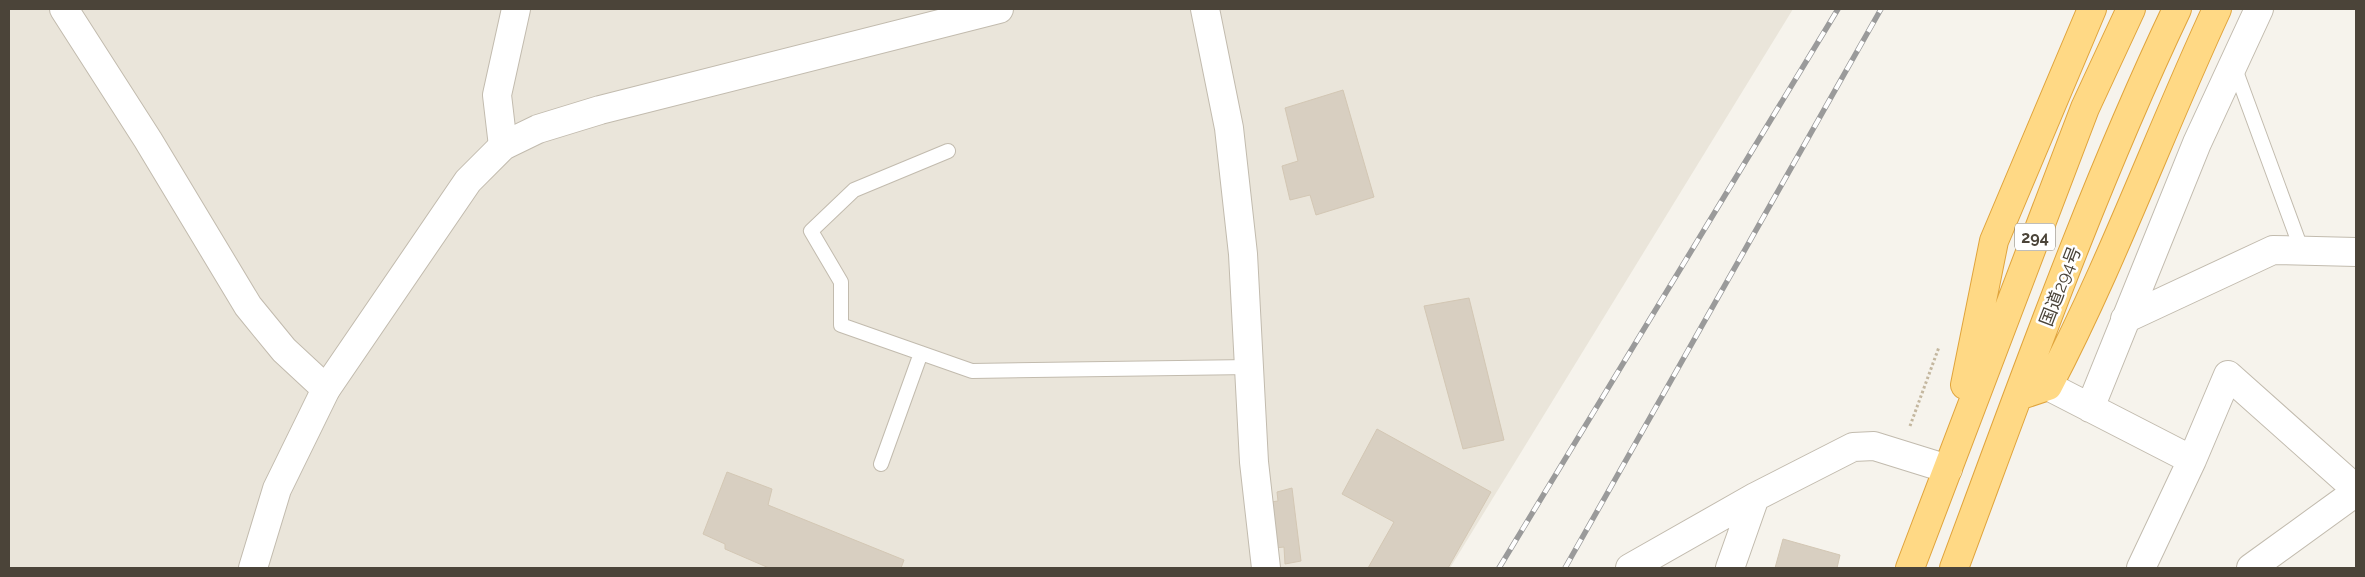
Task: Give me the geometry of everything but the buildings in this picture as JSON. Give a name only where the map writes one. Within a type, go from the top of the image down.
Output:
[{"type":"highway","points":[[1948,469],[1994,241],[2092,9]]},
{"type":"highway","name":"294","points":[[1910,568],[2085,108],[2131,9]]},
{"type":"highway","name":"国道294号","points":[[1954,568],[2066,269],[2139,89],[2177,9]]},
{"type":"highway","points":[[2018,396],[2048,386],[2102,279],[2188,71],[2217,9]]},
{"type":"street","points":[[64,9],[148,140],[248,306],[284,350],[326,389]]},
{"type":"street","points":[[503,146],[497,95],[516,9]]},
{"type":"street","points":[[252,568],[277,489],[326,389],[468,181],[503,146],[538,129],[600,110],[1000,9]]},
{"type":"street","points":[[1205,9],[1229,128],[1243,254],[1254,462],[1266,568]]},
{"type":"street","points":[[2090,408],[2197,143],[2259,9]]},
{"type":"street","points":[[2125,320],[2272,250],[2356,252]]},
{"type":"street","points":[[2141,568],[2192,460],[2228,375],[2356,491],[2251,568]]},
{"type":"street","points":[[2048,386],[2192,460]]},
{"type":"street","points":[[1630,568],[1755,497],[1853,446],[1874,446],[1948,469]]},
{"type":"street","points":[[1730,568],[1755,497]]},
{"type":"lane","points":[[2233,62],[2302,250]]},
{"type":"lane","points":[[948,151],[854,190],[811,231],[841,282],[841,325],[972,370],[1250,367]]},
{"type":"lane","points":[[881,464],[921,353]]},
{"type":"shaded area","points":[[9,9],[1793,9],[1450,568],[9,568]]},
{"type":"railway","points":[[1499,568],[1838,9]]},
{"type":"railway","points":[[1565,568],[1881,9]]}]
